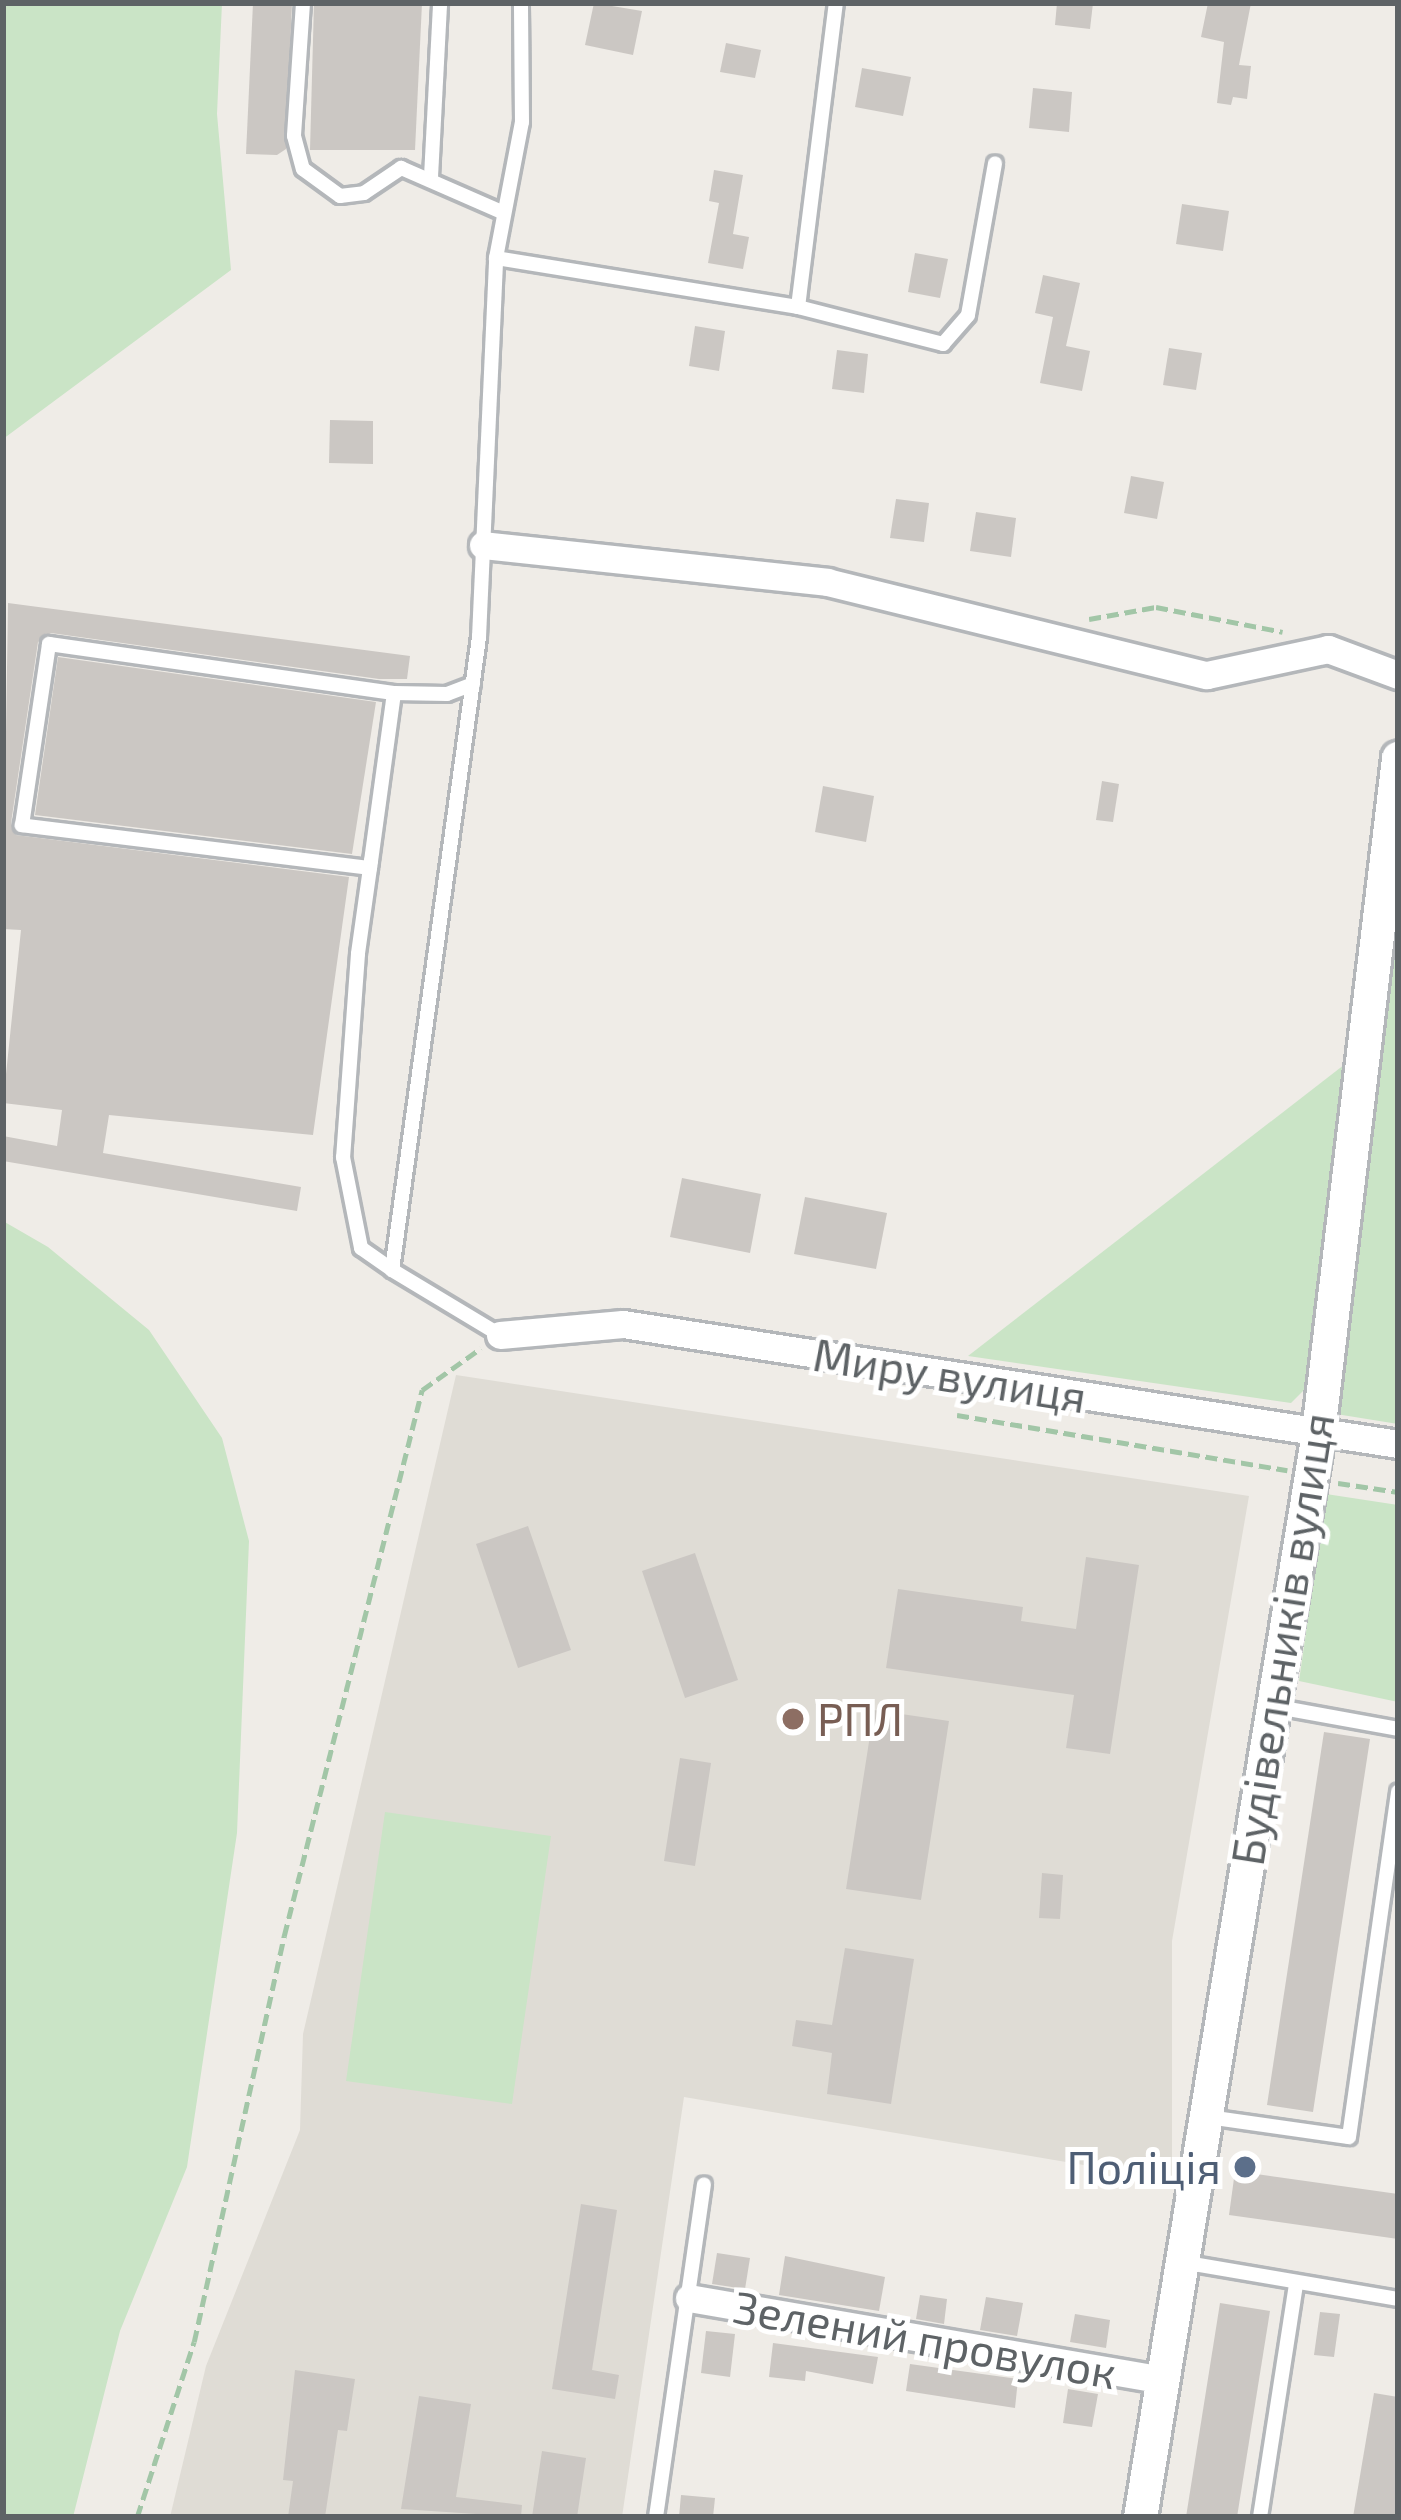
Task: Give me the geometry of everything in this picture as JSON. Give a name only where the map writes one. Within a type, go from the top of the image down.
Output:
[{"type":"street","points":[[483,545],[827,582],[1208,676],[1328,650],[1398,675]]},
{"type":"street","name":"Будівельників вулиця","points":[[1140,2517],[1318,1432],[1398,758]]},
{"type":"street","name":"Миру вулиця","points":[[500,1334],[623,1324],[1398,1444]]},
{"type":"street","name":"Зелений провулок","points":[[689,2298],[1162,2380]]},
{"type":"lane","points":[[303,3],[295,136],[303,169],[340,196],[364,193],[401,168],[504,213]]},
{"type":"lane","points":[[430,177],[440,3]]},
{"type":"lane","points":[[392,1270],[472,684],[496,258],[522,122],[521,3]]},
{"type":"lane","points":[[798,307],[836,3]]},
{"type":"lane","points":[[496,258],[798,307],[944,344],[968,315],[995,163]]},
{"type":"lane","points":[[370,868],[22,825],[49,644],[394,693],[447,694],[472,684]]},
{"type":"lane","points":[[394,693],[370,868],[343,1156],[361,1248],[500,1334]]},
{"type":"lane","points":[[1272,1706],[1398,1729]]},
{"type":"lane","points":[[1205,2117],[1349,2137],[1398,1791]]},
{"type":"lane","points":[[656,2517],[704,2184]]},
{"type":"lane","points":[[1182,2262],[1398,2299]]},
{"type":"lane","points":[[1260,2517],[1296,2285]]},
{"type":"path","points":[[1076,622],[1128,609],[1195,611],[1328,650]]},
{"type":"path","points":[[137,2517],[194,2342],[284,1936],[422,1390],[500,1334]]},
{"type":"path","points":[[957,1415],[1311,1473],[1398,1492]]},
{"type":"shaded area","name":"РПЛ","points":[[456,1375],[1249,1496],[1172,1941],[1172,2180],[684,2097],[622,2517],[170,2517],[206,2366],[300,2130],[303,2034]]},
{"type":"green space","points":[[3,3],[222,3],[217,114],[231,270],[3,439]]},
{"type":"green space","points":[[1398,918],[1398,1424],[1336,1414]]},
{"type":"green space","points":[[1349,1061],[1312,1382],[1291,1403],[968,1356]]},
{"type":"green space","points":[[3,1221],[48,1247],[149,1330],[222,1438],[249,1541],[237,1833],[187,2167],[120,2331],[73,2517],[3,2517]]},
{"type":"green space","points":[[1326,1494],[1398,1505],[1398,1702],[1299,1681]]},
{"type":"green space","points":[[385,1812],[551,1836],[512,2104],[346,2081]]},
{"type":"building","points":[[253,3],[292,3],[286,149],[277,155],[246,154]]},
{"type":"building","points":[[314,3],[422,3],[415,150],[310,150]]},
{"type":"building","points":[[594,3],[642,11],[633,55],[585,45]]},
{"type":"building","points":[[1057,3],[1093,3],[1090,29],[1055,25]]},
{"type":"building","points":[[1208,3],[1251,3],[1239,65],[1251,66],[1247,99],[1233,97],[1231,105],[1217,103],[1224,42],[1201,37]]},
{"type":"building","points":[[726,43],[761,50],[755,78],[720,72]]},
{"type":"building","points":[[862,68],[911,77],[903,116],[855,107]]},
{"type":"building","points":[[1033,88],[1072,92],[1069,132],[1029,128]]},
{"type":"building","points":[[714,170],[743,175],[733,234],[749,237],[743,269],[708,263],[719,203],[709,201]]},
{"type":"building","points":[[1182,204],[1229,211],[1223,251],[1176,244]]},
{"type":"building","points":[[915,253],[948,259],[940,298],[908,292]]},
{"type":"building","points":[[1043,275],[1080,283],[1066,346],[1090,351],[1082,391],[1040,383],[1053,317],[1035,313]]},
{"type":"building","points":[[695,326],[725,331],[719,371],[689,366]]},
{"type":"building","points":[[1169,348],[1202,353],[1196,390],[1163,385]]},
{"type":"building","points":[[837,350],[868,354],[864,393],[832,389]]},
{"type":"building","points":[[330,420],[373,421],[373,464],[329,463]]},
{"type":"building","points":[[1131,476],[1164,482],[1157,519],[1124,513]]},
{"type":"building","points":[[896,499],[929,503],[924,542],[890,538]]},
{"type":"building","points":[[976,512],[1016,518],[1011,557],[970,551]]},
{"type":"building","points":[[8,603],[410,656],[407,679],[379,679],[51,633],[38,642],[11,823],[16,835],[349,877],[313,1135],[109,1115],[103,1153],[301,1187],[297,1211],[3,1161],[3,1136],[57,1146],[62,1110],[3,1103],[21,930],[3,929]]},
{"type":"building","points":[[58,657],[376,702],[352,854],[35,815]]},
{"type":"building","points":[[1102,781],[1119,784],[1113,822],[1096,820]]},
{"type":"building","points":[[823,786],[874,796],[866,842],[815,832]]},
{"type":"building","points":[[682,1178],[761,1194],[750,1253],[670,1237]]},
{"type":"building","points":[[805,1197],[887,1213],[876,1269],[794,1254]]},
{"type":"building","points":[[528,1526],[571,1650],[518,1668],[476,1544]]},
{"type":"building","points":[[695,1553],[738,1680],[685,1698],[642,1571]]},
{"type":"building","points":[[1086,1557],[1139,1565],[1110,1754],[1066,1748],[1074,1695],[886,1668],[898,1589],[1023,1607],[1021,1621],[1076,1629]]},
{"type":"building","points":[[874,1710],[949,1721],[921,1900],[846,1889]]},
{"type":"building","points":[[1324,1732],[1370,1739],[1313,2112],[1267,2105]]},
{"type":"building","points":[[680,1758],[711,1763],[695,1866],[664,1861]]},
{"type":"building","points":[[1042,1873],[1063,1875],[1060,1919],[1039,1918]]},
{"type":"building","points":[[845,1948],[914,1959],[891,2104],[827,2094],[832,2053],[792,2046],[796,2020],[832,2025]]},
{"type":"building","points":[[1235,2171],[1398,2194],[1398,2239],[1229,2215]]},
{"type":"building","points":[[581,2204],[617,2210],[592,2370],[619,2375],[615,2399],[552,2389]]},
{"type":"building","points":[[717,2253],[750,2258],[745,2289],[712,2284]]},
{"type":"building","points":[[785,2256],[885,2277],[879,2311],[779,2295]]},
{"type":"building","points":[[920,2295],[947,2299],[944,2324],[916,2319]]},
{"type":"building","points":[[986,2297],[1023,2303],[1017,2336],[980,2330]]},
{"type":"building","points":[[1220,2303],[1270,2311],[1237,2517],[1186,2517]]},
{"type":"building","points":[[1320,2312],[1340,2314],[1334,2357],[1314,2355]]},
{"type":"building","points":[[1075,2314],[1110,2320],[1106,2348],[1070,2342]]},
{"type":"building","points":[[706,2331],[735,2334],[730,2377],[701,2373]]},
{"type":"building","points":[[773,2343],[878,2357],[873,2384],[806,2371],[805,2381],[769,2377]]},
{"type":"building","points":[[910,2364],[1018,2379],[1015,2408],[906,2391]]},
{"type":"building","points":[[295,2370],[355,2379],[347,2431],[338,2430],[325,2517],[288,2517],[293,2481],[283,2480]]},
{"type":"building","points":[[1068,2389],[1098,2394],[1092,2427],[1063,2423]]},
{"type":"building","points":[[1374,2393],[1398,2397],[1398,2517],[1353,2517]]},
{"type":"building","points":[[419,2396],[471,2404],[456,2497],[522,2505],[521,2517],[401,2509]]},
{"type":"building","points":[[542,2451],[586,2458],[577,2517],[532,2517]]},
{"type":"building","points":[[681,2495],[715,2498],[713,2517],[679,2517]]},
{"type":"place","name":"РПЛ","points":[[793,1719]]},
{"type":"place","name":"Поліція","points":[[1245,2167]]}]
